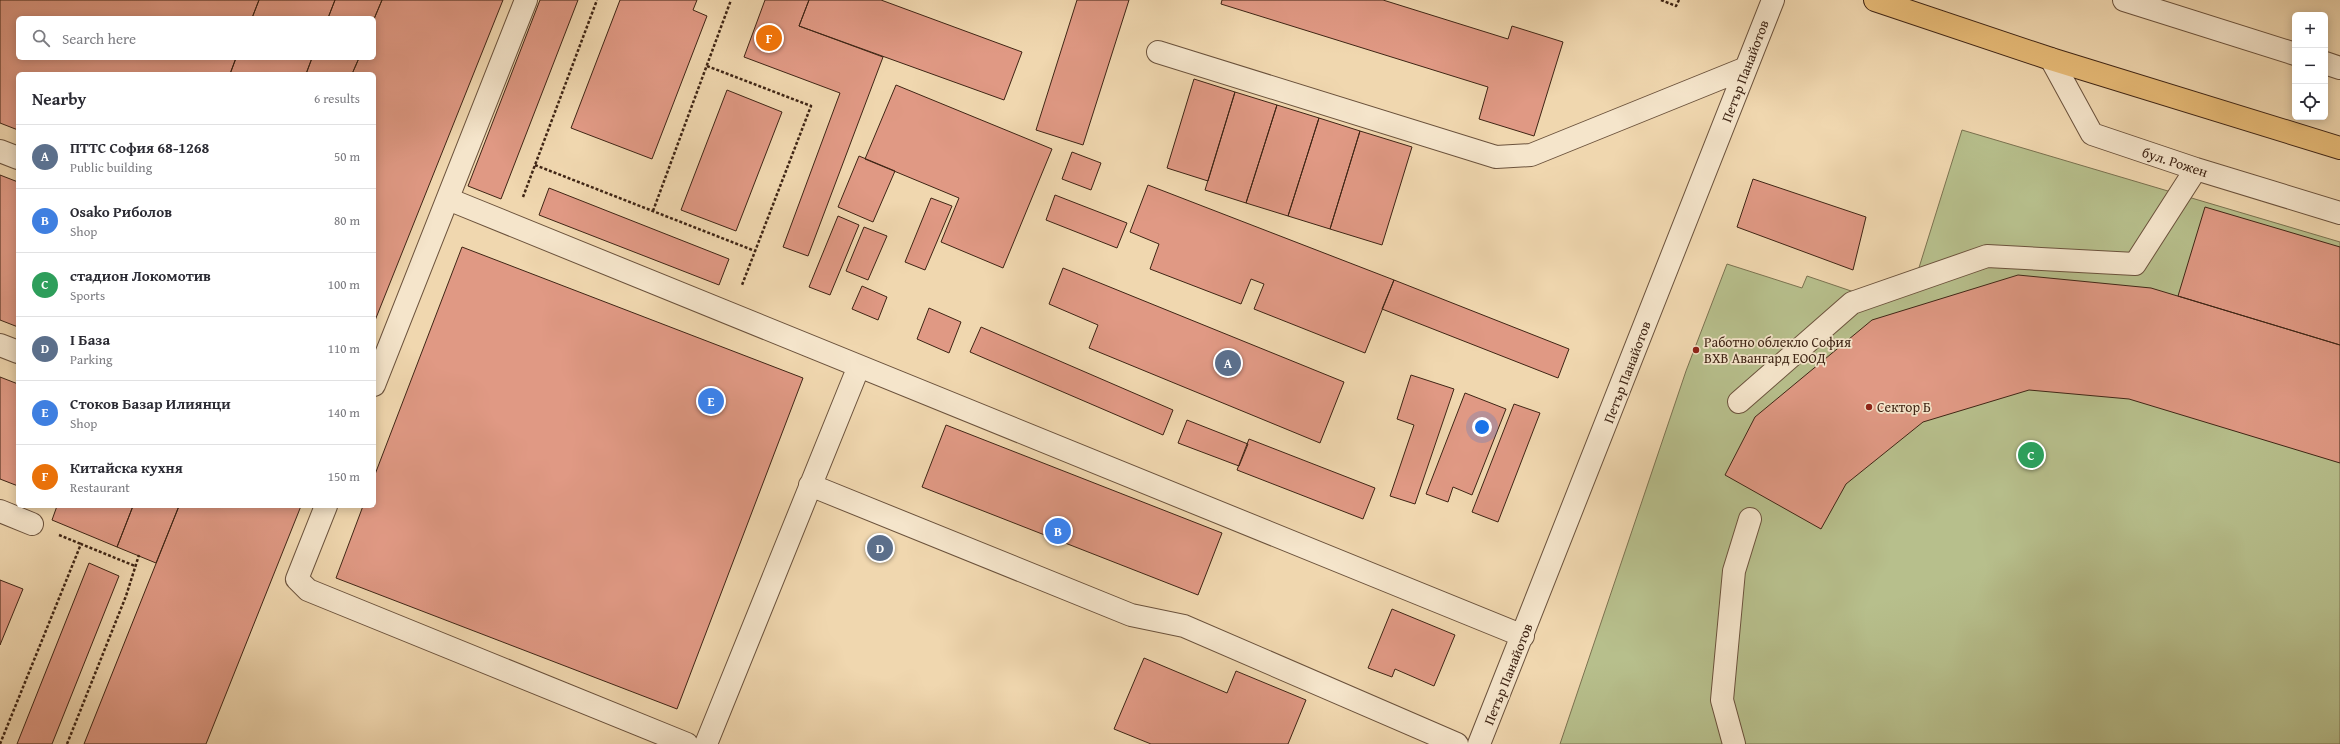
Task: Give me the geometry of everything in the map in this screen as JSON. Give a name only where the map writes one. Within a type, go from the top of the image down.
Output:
[{"type":"main road","points":[[1875,0],[2052,59],[2340,148]]},
{"type":"street","points":[[376,380],[526,0]]},
{"type":"street","name":"Петър Панайотов","points":[[1479,744],[1523,636],[1773,0]]},
{"type":"street","points":[[2124,0],[2292,53]]},
{"type":"street","points":[[1158,52],[1496,156],[1531,155],[1746,68]]},
{"type":"street","name":"бул. Рожен","points":[[2052,59],[2092,134],[2196,169],[2340,213]]},
{"type":"street","points":[[2328,64],[2340,68]]},
{"type":"street","points":[[0,151],[16,157]]},
{"type":"street","points":[[1739,402],[1852,303],[1987,256],[2135,264],[2196,169]]},
{"type":"street","points":[[448,199],[1523,636]]},
{"type":"street","points":[[0,345],[16,351]]},
{"type":"street","points":[[706,744],[859,366]]},
{"type":"street","points":[[810,485],[1131,615],[1184,626],[1457,744]]},
{"type":"street","points":[[325,508],[297,579],[308,590],[687,744]]},
{"type":"street","points":[[0,511],[32,524]]},
{"type":"street","points":[[1734,744],[1722,700],[1734,571],[1750,519]]},
{"type":"path","points":[[513,226],[597,0]]},
{"type":"path","points":[[653,211],[731,0]]},
{"type":"path","points":[[1661,0],[1676,6],[1679,0]]},
{"type":"path","points":[[707,66],[811,106],[731,314]]},
{"type":"path","points":[[535,165],[755,251]]},
{"type":"path","points":[[0,744],[81,544],[135,566]]},
{"type":"path","points":[[67,744],[126,596],[139,555]]},
{"type":"green space","points":[[1962,130],[2340,242],[2340,744],[1560,744],[1686,371],[1727,264],[1802,288],[1807,276],[1860,294],[1917,274]]},
{"type":"building","points":[[0,0],[259,0],[253,16],[16,16],[16,60],[235,60],[231,72],[16,72],[16,129],[0,123]]},
{"type":"building","points":[[259,0],[335,0],[329,16],[253,16]]},
{"type":"building","points":[[335,0],[382,0],[375,16],[329,16]]},
{"type":"building","points":[[382,0],[503,0],[376,318],[376,72],[353,72],[358,60],[376,60],[375,16]]},
{"type":"building","points":[[540,0],[578,0],[501,199],[468,186]]},
{"type":"building","points":[[620,0],[697,0],[693,10],[707,16],[652,159],[571,128]]},
{"type":"building","points":[[765,0],[809,0],[799,26],[883,57],[808,256],[783,247],[840,93],[744,57]]},
{"type":"building","points":[[809,0],[881,0],[1022,52],[1004,100],[799,26]]},
{"type":"building","points":[[1077,0],[1129,0],[1083,145],[1036,130]]},
{"type":"building","points":[[1222,0],[1383,0],[1508,39],[1512,26],[1563,42],[1534,136],[1479,119],[1488,87],[1221,4]]},
{"type":"building","points":[[235,60],[311,60],[307,72],[231,72]]},
{"type":"building","points":[[311,60],[358,60],[353,72],[307,72]]},
{"type":"building","points":[[1194,79],[1235,92],[1208,181],[1167,168]]},
{"type":"building","points":[[896,85],[1052,149],[1003,268],[941,242],[959,198],[865,159]]},
{"type":"building","points":[[727,90],[782,112],[736,231],[681,210]]},
{"type":"building","points":[[1235,92],[1277,105],[1246,203],[1205,190]]},
{"type":"building","points":[[1277,105],[1319,118],[1288,216],[1246,203]]},
{"type":"building","points":[[1319,118],[1360,131],[1330,229],[1288,216]]},
{"type":"building","points":[[1360,131],[1412,147],[1382,245],[1330,229]]},
{"type":"building","points":[[1072,152],[1101,163],[1091,190],[1062,179]]},
{"type":"building","points":[[859,156],[895,171],[873,222],[838,207]]},
{"type":"building","points":[[0,175],[16,181],[16,326],[0,320]]},
{"type":"building","points":[[1753,179],[1866,217],[1853,270],[1737,227]]},
{"type":"building","points":[[1148,185],[1394,280],[1365,353],[1254,309],[1264,284],[1251,279],[1241,304],[1150,269],[1159,244],[1130,232]]},
{"type":"building","points":[[549,188],[729,259],[719,285],[539,215]]},
{"type":"building","points":[[1055,195],[1127,223],[1117,248],[1046,220]]},
{"type":"building","points":[[931,198],[952,206],[925,270],[905,262]]},
{"type":"building","points":[[2205,207],[2340,247],[2340,345],[2178,296]]},
{"type":"building","points":[[838,216],[859,225],[830,295],[809,287]]},
{"type":"building","points":[[864,227],[887,236],[868,280],[846,271]]},
{"type":"building","points":[[462,247],[803,378],[677,709],[336,578],[362,508],[376,508],[376,472]]},
{"type":"building","points":[[1063,268],[1344,382],[1320,443],[1089,348],[1098,325],[1049,304]]},
{"type":"building","name":"Сектор Б","points":[[2018,275],[2151,288],[2340,345],[2340,463],[2129,399],[2029,390],[1923,422],[1846,484],[1821,529],[1725,475],[1755,417],[1872,320]]},
{"type":"building","points":[[1394,280],[1569,349],[1558,378],[1382,309]]},
{"type":"building","points":[[862,286],[887,297],[878,320],[852,309]]},
{"type":"building","points":[[929,308],[961,322],[949,353],[917,339]]},
{"type":"building","points":[[981,327],[1173,410],[1163,435],[970,352]]},
{"type":"building","points":[[1411,375],[1454,389],[1415,504],[1390,496],[1414,425],[1397,419]]},
{"type":"building","points":[[0,377],[16,383],[16,485],[0,479]]},
{"type":"building","points":[[1465,393],[1506,409],[1472,495],[1453,487],[1448,502],[1426,494]]},
{"type":"building","points":[[1514,404],[1540,413],[1498,522],[1472,512]]},
{"type":"building","points":[[1187,420],[1248,444],[1239,466],[1178,443]]},
{"type":"building","points":[[946,425],[1222,533],[1198,595],[922,487]]},
{"type":"building","points":[[1249,439],[1375,488],[1363,519],[1237,470]]},
{"type":"building","points":[[56,508],[132,508],[117,547],[52,520]]},
{"type":"building","points":[[132,508],[178,508],[156,563],[117,547]]},
{"type":"building","points":[[178,508],[300,508],[206,744],[84,744]]},
{"type":"building","points":[[89,563],[119,576],[52,744],[17,744]]},
{"type":"building","points":[[0,580],[23,589],[0,645]]},
{"type":"building","points":[[1392,609],[1455,635],[1434,686],[1395,669],[1392,677],[1368,668]]},
{"type":"building","points":[[1144,658],[1227,693],[1236,671],[1306,700],[1288,744],[1151,744],[1114,729]]},
{"type":"place","name":"Китайска кухня","points":[[769,38]]},
{"type":"place","name":"Работно облекло София ВХВ Авангард ЕООД","points":[[1696,350]]},
{"type":"place","name":"ПТТС София 68-1268","points":[[1228,363]]},
{"type":"place","name":"Стоков Базар Илиянци","points":[[711,401]]},
{"type":"place","name":"Сектор Б","points":[[1869,407]]},
{"type":"place","name":"стадион Локомотив","points":[[2031,455]]},
{"type":"place","name":"Osako Риболов","points":[[1058,531]]},
{"type":"place","name":"I База","points":[[880,548]]}]
